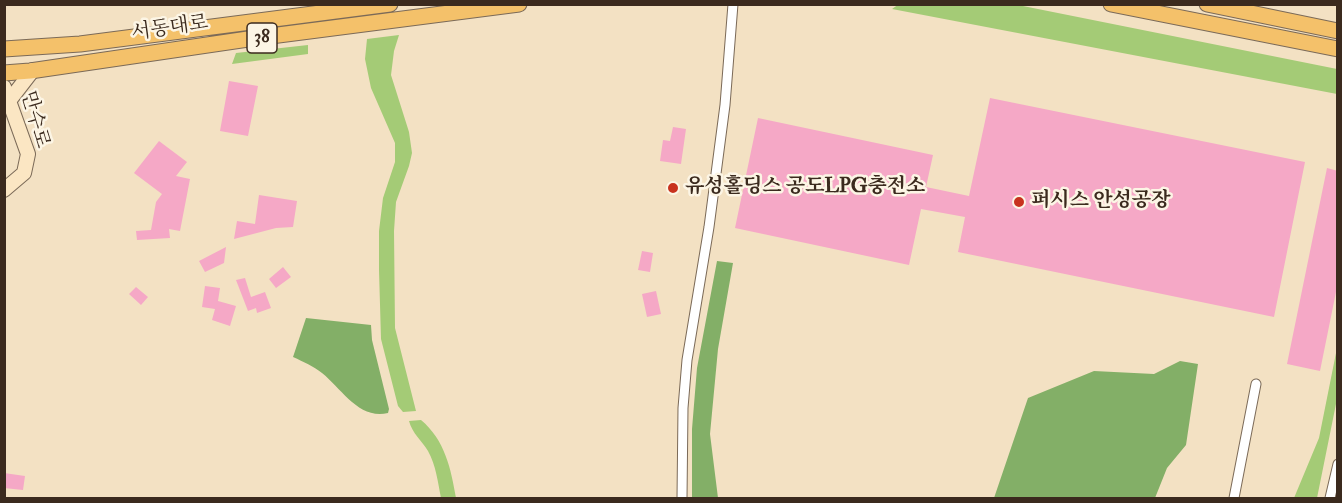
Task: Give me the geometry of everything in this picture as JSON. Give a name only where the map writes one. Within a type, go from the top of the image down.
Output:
[{"type":"main road","name":"서동대로","points":[[4,49],[80,44],[390,4]]},
{"type":"main road","name":"서동대로","points":[[4,72],[33,70],[255,38],[519,4]]},
{"type":"main road","points":[[1111,4],[1338,49]]},
{"type":"main road","points":[[1207,4],[1338,31]]},
{"type":"main road","points":[[9,101],[33,70]]},
{"type":"main road","name":"만수로","points":[[4,87],[28,154],[24,173],[4,190]]},
{"type":"street","points":[[682,498],[683,408],[687,360],[709,227],[725,105],[733,4]]},
{"type":"street","points":[[1234,498],[1256,384]]},
{"type":"street","points":[[1330,498],[1338,464]]},
{"type":"green space","points":[[899,4],[1018,5],[1337,69],[1337,94],[892,9]]},
{"type":"green space","points":[[399,35],[391,75],[409,132],[412,153],[396,202],[395,328],[416,411],[403,412],[398,406],[381,339],[379,231],[383,198],[395,162],[395,143],[371,88],[365,59],[367,39]]},
{"type":"green space","points":[[308,45],[308,54],[232,64],[236,53]]},
{"type":"green space","points":[[717,261],[733,263],[718,349],[710,434],[718,498],[692,498],[692,429],[697,368]]},
{"type":"green space","points":[[306,318],[371,325],[372,340],[389,409],[388,413],[378,414],[360,408],[322,373],[293,357]]},
{"type":"green space","points":[[1337,348],[1337,399],[1317,498],[1294,498],[1319,438]]},
{"type":"green space","points":[[1180,361],[1198,364],[1186,445],[1167,468],[1155,498],[994,498],[1028,398],[1094,371],[1154,374]]},
{"type":"green space","points":[[421,420],[436,437],[446,456],[456,498],[441,498],[431,456],[409,421]]},
{"type":"building","points":[[229,81],[258,86],[248,136],[220,131]]},
{"type":"building","name":"퍼시스 안성공장","points":[[990,98],[1305,162],[1274,317],[958,252],[965,217],[921,209],[909,265],[735,228],[758,118],[933,155],[926,187],[969,196]]},
{"type":"building","points":[[673,127],[686,129],[681,164],[660,161],[663,140],[670,141]]},
{"type":"building","points":[[159,141],[187,162],[176,176],[190,179],[180,231],[169,229],[170,238],[137,240],[136,231],[151,230],[156,202],[162,194],[134,173]]},
{"type":"building","points":[[1327,168],[1338,171],[1338,282],[1320,371],[1287,364]]},
{"type":"building","points":[[259,195],[297,201],[293,227],[276,228],[234,239],[237,221],[255,224]]},
{"type":"building","points":[[226,247],[224,263],[205,272],[199,261]]},
{"type":"building","points":[[642,251],[653,253],[650,272],[638,270]]},
{"type":"building","points":[[283,267],[291,277],[276,288],[269,279]]},
{"type":"building","points":[[245,278],[251,297],[265,292],[271,308],[257,313],[256,308],[248,311],[236,280]]},
{"type":"building","points":[[205,286],[220,288],[218,301],[236,306],[230,326],[212,320],[215,309],[202,307]]},
{"type":"building","points":[[136,287],[148,297],[141,305],[129,294]]},
{"type":"building","points":[[656,291],[661,314],[647,317],[642,294]]},
{"type":"building","points":[[4,473],[25,476],[23,490],[4,488]]},
{"type":"place","name":"유성홀딩스 공도LPG충전소","points":[[673,188]]},
{"type":"place","name":"퍼시스 안성공장","points":[[1019,202]]}]
